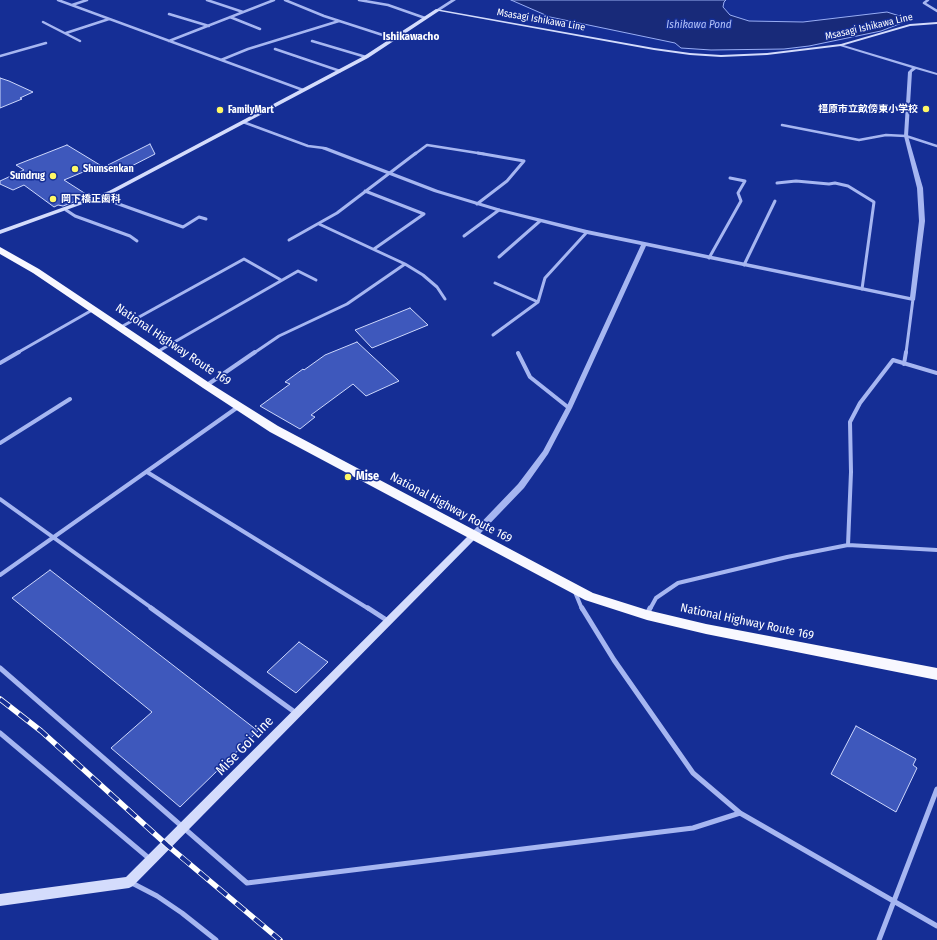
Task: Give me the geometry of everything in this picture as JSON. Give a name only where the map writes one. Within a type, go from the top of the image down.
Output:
[{"type":"highway","name":"National Highway Route 169","points":[[0,250],[36,271],[207,386],[274,429],[589,597],[647,615],[706,629],[937,674]]},
{"type":"main road","points":[[0,232],[66,210],[111,192],[366,57],[396,40],[438,10]]},
{"type":"main road","name":"Msasagi Ishikawa Line","points":[[438,10],[690,54],[744,56],[841,45],[910,25],[937,23]]},
{"type":"main road","name":"Mise Goi Line","points":[[129,882],[185,828],[473,536]]},
{"type":"main road","points":[[0,900],[129,882]]},
{"type":"street","points":[[58,0],[303,90]]},
{"type":"street","points":[[72,5],[87,0]]},
{"type":"street","points":[[207,0],[243,12]]},
{"type":"street","points":[[169,41],[274,0]]},
{"type":"street","points":[[285,0],[296,6],[396,40]]},
{"type":"street","points":[[359,0],[388,5],[425,18]]},
{"type":"street","points":[[438,10],[453,0]]},
{"type":"street","points":[[928,0],[924,3],[937,11]]},
{"type":"street","points":[[169,14],[209,26]]},
{"type":"street","points":[[230,17],[260,29]]},
{"type":"street","points":[[66,33],[109,19]]},
{"type":"street","points":[[221,60],[248,49],[339,21]]},
{"type":"street","points":[[43,22],[80,41]]},
{"type":"street","points":[[312,41],[366,57]]},
{"type":"street","points":[[0,56],[46,43]]},
{"type":"street","points":[[841,45],[937,74]]},
{"type":"street","points":[[275,49],[340,71]]},
{"type":"street","points":[[904,364],[922,221],[920,188],[906,136],[910,72],[914,68]]},
{"type":"street","points":[[243,122],[308,146],[324,148],[436,191],[540,221],[709,258],[913,299]]},
{"type":"street","points":[[782,125],[859,140],[886,135],[906,136],[937,146]]},
{"type":"street","points":[[289,240],[337,213],[427,145],[524,161],[507,181],[477,204]]},
{"type":"street","points":[[709,258],[741,201],[738,193],[745,181],[730,178]]},
{"type":"street","points":[[777,183],[796,181],[829,184],[835,183],[848,186],[874,202],[862,289]]},
{"type":"street","points":[[365,191],[424,214],[374,249]]},
{"type":"street","points":[[99,197],[184,227],[199,217],[206,219]]},
{"type":"street","points":[[744,265],[775,201]]},
{"type":"street","points":[[66,210],[75,216],[130,236],[137,241]]},
{"type":"street","points":[[464,236],[499,210]]},
{"type":"street","points":[[499,257],[540,221]]},
{"type":"street","points":[[319,224],[406,264],[423,275],[437,287],[445,299]]},
{"type":"street","points":[[493,335],[538,302],[545,278],[587,232]]},
{"type":"street","points":[[473,536],[521,486],[534,470],[557,433],[644,244]]},
{"type":"street","points":[[120,327],[244,259],[281,280]]},
{"type":"street","points":[[207,386],[280,336],[347,304],[406,264]]},
{"type":"street","points":[[157,352],[298,271],[316,280]]},
{"type":"street","points":[[495,283],[538,302]]},
{"type":"street","points":[[0,363],[94,309]]},
{"type":"street","points":[[518,353],[530,377],[569,408]]},
{"type":"street","points":[[848,545],[850,422],[860,402],[893,360],[937,373]]},
{"type":"street","points":[[0,443],[70,399]]},
{"type":"street","points":[[0,575],[239,406]]},
{"type":"street","points":[[147,472],[389,622]]},
{"type":"street","points":[[0,499],[297,713]]},
{"type":"street","points":[[647,615],[656,598],[678,583],[787,557],[848,545],[937,550]]},
{"type":"street","points":[[574,590],[580,606],[614,660],[693,774],[740,813],[894,903],[937,926]]},
{"type":"street","points":[[0,668],[248,883],[693,828],[740,813]]},
{"type":"street","points":[[0,733],[151,860]]},
{"type":"street","points":[[879,940],[937,789]]},
{"type":"street","points":[[129,882],[157,896],[182,913],[216,940]]},
{"type":"water","name":"Ishikawa Pond","points":[[511,0],[726,0],[723,7],[730,15],[749,21],[803,22],[887,12],[903,17],[907,21],[881,31],[809,46],[784,49],[711,50],[681,48],[675,43],[550,17]]},
{"type":"building","points":[[0,78],[33,92],[20,98],[22,99],[0,108]]},
{"type":"building","points":[[150,144],[155,154],[122,171],[108,165]]},
{"type":"building","points":[[67,145],[100,165],[64,180],[89,196],[63,206],[58,205],[54,207],[24,185],[13,190],[0,184],[0,181],[24,170],[16,165]]},
{"type":"building","points":[[410,308],[428,325],[372,348],[355,330]]},
{"type":"building","points":[[357,342],[399,381],[366,396],[353,384],[311,415],[315,417],[300,429],[260,406],[290,384],[285,382],[303,369],[304,370],[325,355]]},
{"type":"building","points":[[50,570],[258,731],[180,807],[111,748],[152,712],[12,598]]},
{"type":"building","points":[[299,642],[328,662],[296,693],[267,672]]},
{"type":"building","points":[[856,726],[916,759],[913,765],[917,768],[896,812],[831,774]]},
{"type":"railway","points":[[0,699],[41,731],[167,845],[280,940]]},
{"type":"place","name":"橿原市立畝傍東小学校","points":[[926,109]]},
{"type":"place","name":"FamilyMart","points":[[220,110]]},
{"type":"place","name":"Shunsenkan","points":[[75,169]]},
{"type":"place","name":"Sundrug","points":[[53,176]]},
{"type":"place","name":"岡下橋正歯科","points":[[53,199]]},
{"type":"place","name":"Mise","points":[[348,477]]},
{"type":"district","name":"Ishikawacho","points":[[411,37]]}]
